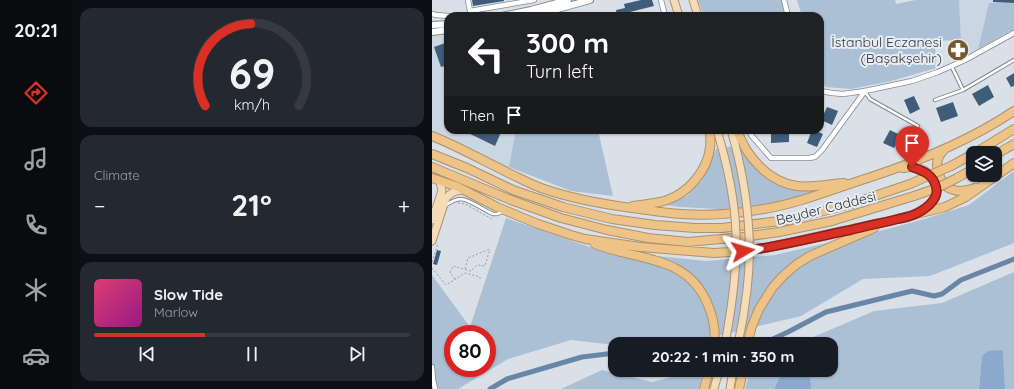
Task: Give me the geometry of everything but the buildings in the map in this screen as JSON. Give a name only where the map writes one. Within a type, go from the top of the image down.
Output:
[{"type":"highway","points":[[432,136],[463,149],[542,189],[570,197],[600,203],[682,214],[741,213],[791,203],[893,170],[946,148],[984,129],[1014,111]]},
{"type":"highway","points":[[987,146],[1014,129]]},
{"type":"highway","points":[[627,207],[667,200],[684,191],[701,172],[709,155],[710,134]]},
{"type":"highway","points":[[738,134],[749,155],[767,173],[777,179],[797,186],[812,187],[854,182]]},
{"type":"highway","points":[[1002,151],[1014,144]]},
{"type":"highway","points":[[946,148],[938,157],[937,167],[938,174],[946,186],[950,189],[961,191],[983,185]]},
{"type":"highway","name":"Beyder Caddesi","points":[[432,154],[467,168],[512,190],[563,207],[612,219],[655,225],[695,228],[722,228],[788,220],[830,210],[910,184],[966,158]]},
{"type":"highway","points":[[436,180],[463,190],[501,212],[571,235],[640,247],[714,253],[766,248],[885,222],[945,207],[966,197],[1014,163]]},
{"type":"highway","name":"Beyder Caddesi","points":[[432,167],[511,200],[561,218],[607,230],[648,238],[688,242],[779,232],[832,221],[937,188],[966,173]]},
{"type":"highway","points":[[893,170],[912,167],[930,175],[935,183],[937,189],[932,202],[925,209],[913,215]]},
{"type":"highway","points":[[749,337],[759,309],[773,287],[797,264],[804,259],[840,242],[862,234],[885,222]]},
{"type":"highway","points":[[585,238],[596,244],[654,260],[673,266],[680,270],[695,282],[707,300],[712,316],[715,337]]},
{"type":"highway","points":[[704,389],[707,377]]},
{"type":"highway","points":[[739,389],[741,377]]},
{"type":"main road","points":[[674,0],[678,12]]},
{"type":"main road","points":[[693,0],[697,12]]},
{"type":"main road","points":[[718,134],[722,144],[733,198],[736,245],[734,287],[726,337]]},
{"type":"main road","points":[[732,134],[744,185],[749,244],[747,290],[739,337]]},
{"type":"main road","points":[[432,218],[442,191],[436,180]]},
{"type":"main road","points":[[436,240],[446,198],[457,190],[463,190]]},
{"type":"main road","points":[[714,389],[717,377]]},
{"type":"main road","points":[[730,389],[732,377]]},
{"type":"street","points":[[468,0],[470,11],[534,0]]},
{"type":"street","points":[[521,12],[568,0]]},
{"type":"street","points":[[554,12],[590,0]]},
{"type":"street","points":[[661,0],[664,12]]},
{"type":"street","points":[[784,0],[787,12]]},
{"type":"street","points":[[432,14],[436,16],[444,16]]},
{"type":"street","points":[[432,25],[444,24]]},
{"type":"street","points":[[432,32],[444,30]]},
{"type":"street","points":[[824,92],[843,94],[912,81],[965,60],[1014,33]]},
{"type":"street","points":[[751,134],[771,158],[815,157],[822,150],[865,91]]},
{"type":"street","points":[[432,367],[435,389]]},
{"type":"lane","points":[[935,100],[963,90],[1014,60]]},
{"type":"lane","points":[[951,66],[963,90]]},
{"type":"lane","points":[[865,91],[870,99],[918,126],[903,153]]},
{"type":"lane","points":[[444,206],[460,199],[467,200],[490,213],[501,212]]},
{"type":"path","points":[[458,203],[465,204],[492,218],[501,212]]},
{"type":"path","points":[[432,262],[436,240]]},
{"type":"path","points":[[455,279],[450,273],[453,266],[465,269],[471,270],[476,265],[485,266],[490,249],[468,258],[465,269]]},
{"type":"path","points":[[432,268],[446,284],[466,273],[480,277],[480,280]]},
{"type":"shaded area","points":[[698,0],[781,0],[784,12],[702,12]]},
{"type":"shaded area","points":[[797,0],[895,0],[896,4],[916,0],[959,0],[961,40],[935,41],[936,68],[891,81],[851,89],[826,87],[824,85],[824,12],[801,12]]},
{"type":"shaded area","points":[[959,0],[1014,0],[1014,3],[989,3],[978,49],[962,57]]},
{"type":"shaded area","points":[[989,3],[1014,3],[1014,29],[978,49]]},
{"type":"shaded area","points":[[444,34],[444,134],[515,134],[509,167],[455,142],[432,134],[432,35]]},
{"type":"shaded area","points":[[515,134],[599,134],[613,196],[571,191],[509,167]]},
{"type":"shaded area","points":[[740,145],[749,159],[794,189],[815,191],[785,201],[758,207],[719,209],[666,205],[687,196],[702,180],[716,149]]},
{"type":"shaded area","points":[[1014,171],[1014,243],[930,276],[863,279],[801,316],[713,337],[608,337],[608,344],[571,340],[508,359],[496,366],[496,325],[471,325],[506,218],[598,250],[706,261],[775,255],[888,229],[969,205],[999,182],[1002,182],[1002,180]]},
{"type":"shaded area","points":[[1014,272],[1014,389],[1005,389],[1003,350],[982,356],[979,389],[811,389],[810,377],[838,377],[838,337],[813,337],[874,311],[942,303]]},
{"type":"shaded area","points":[[432,275],[469,325],[444,325],[444,377],[478,377],[458,389],[432,389]]},
{"type":"shaded area","points":[[1003,350],[1005,389],[979,389],[982,356],[988,351]]},
{"type":"shaded area","points":[[602,370],[608,371],[608,377],[631,377],[652,382],[672,377],[702,377],[699,389],[561,389]]},
{"type":"shaded area","points":[[748,377],[780,377],[774,389],[745,389]]},
{"type":"shaded area","points":[[780,377],[810,377],[811,389],[774,389]]},
{"type":"waterway","points":[[777,337],[826,312],[912,291],[934,296],[942,294],[961,280],[1014,259]]},
{"type":"waterway","points":[[490,389],[507,379],[582,357],[608,354]]},
{"type":"place","name":"İstanbul Eczanesi (Başakşehir)","points":[[958,50]]},
{"type":"route","points":[[743,251],[766,248],[913,215],[925,209],[932,202],[937,189],[930,175],[912,167]]}]
